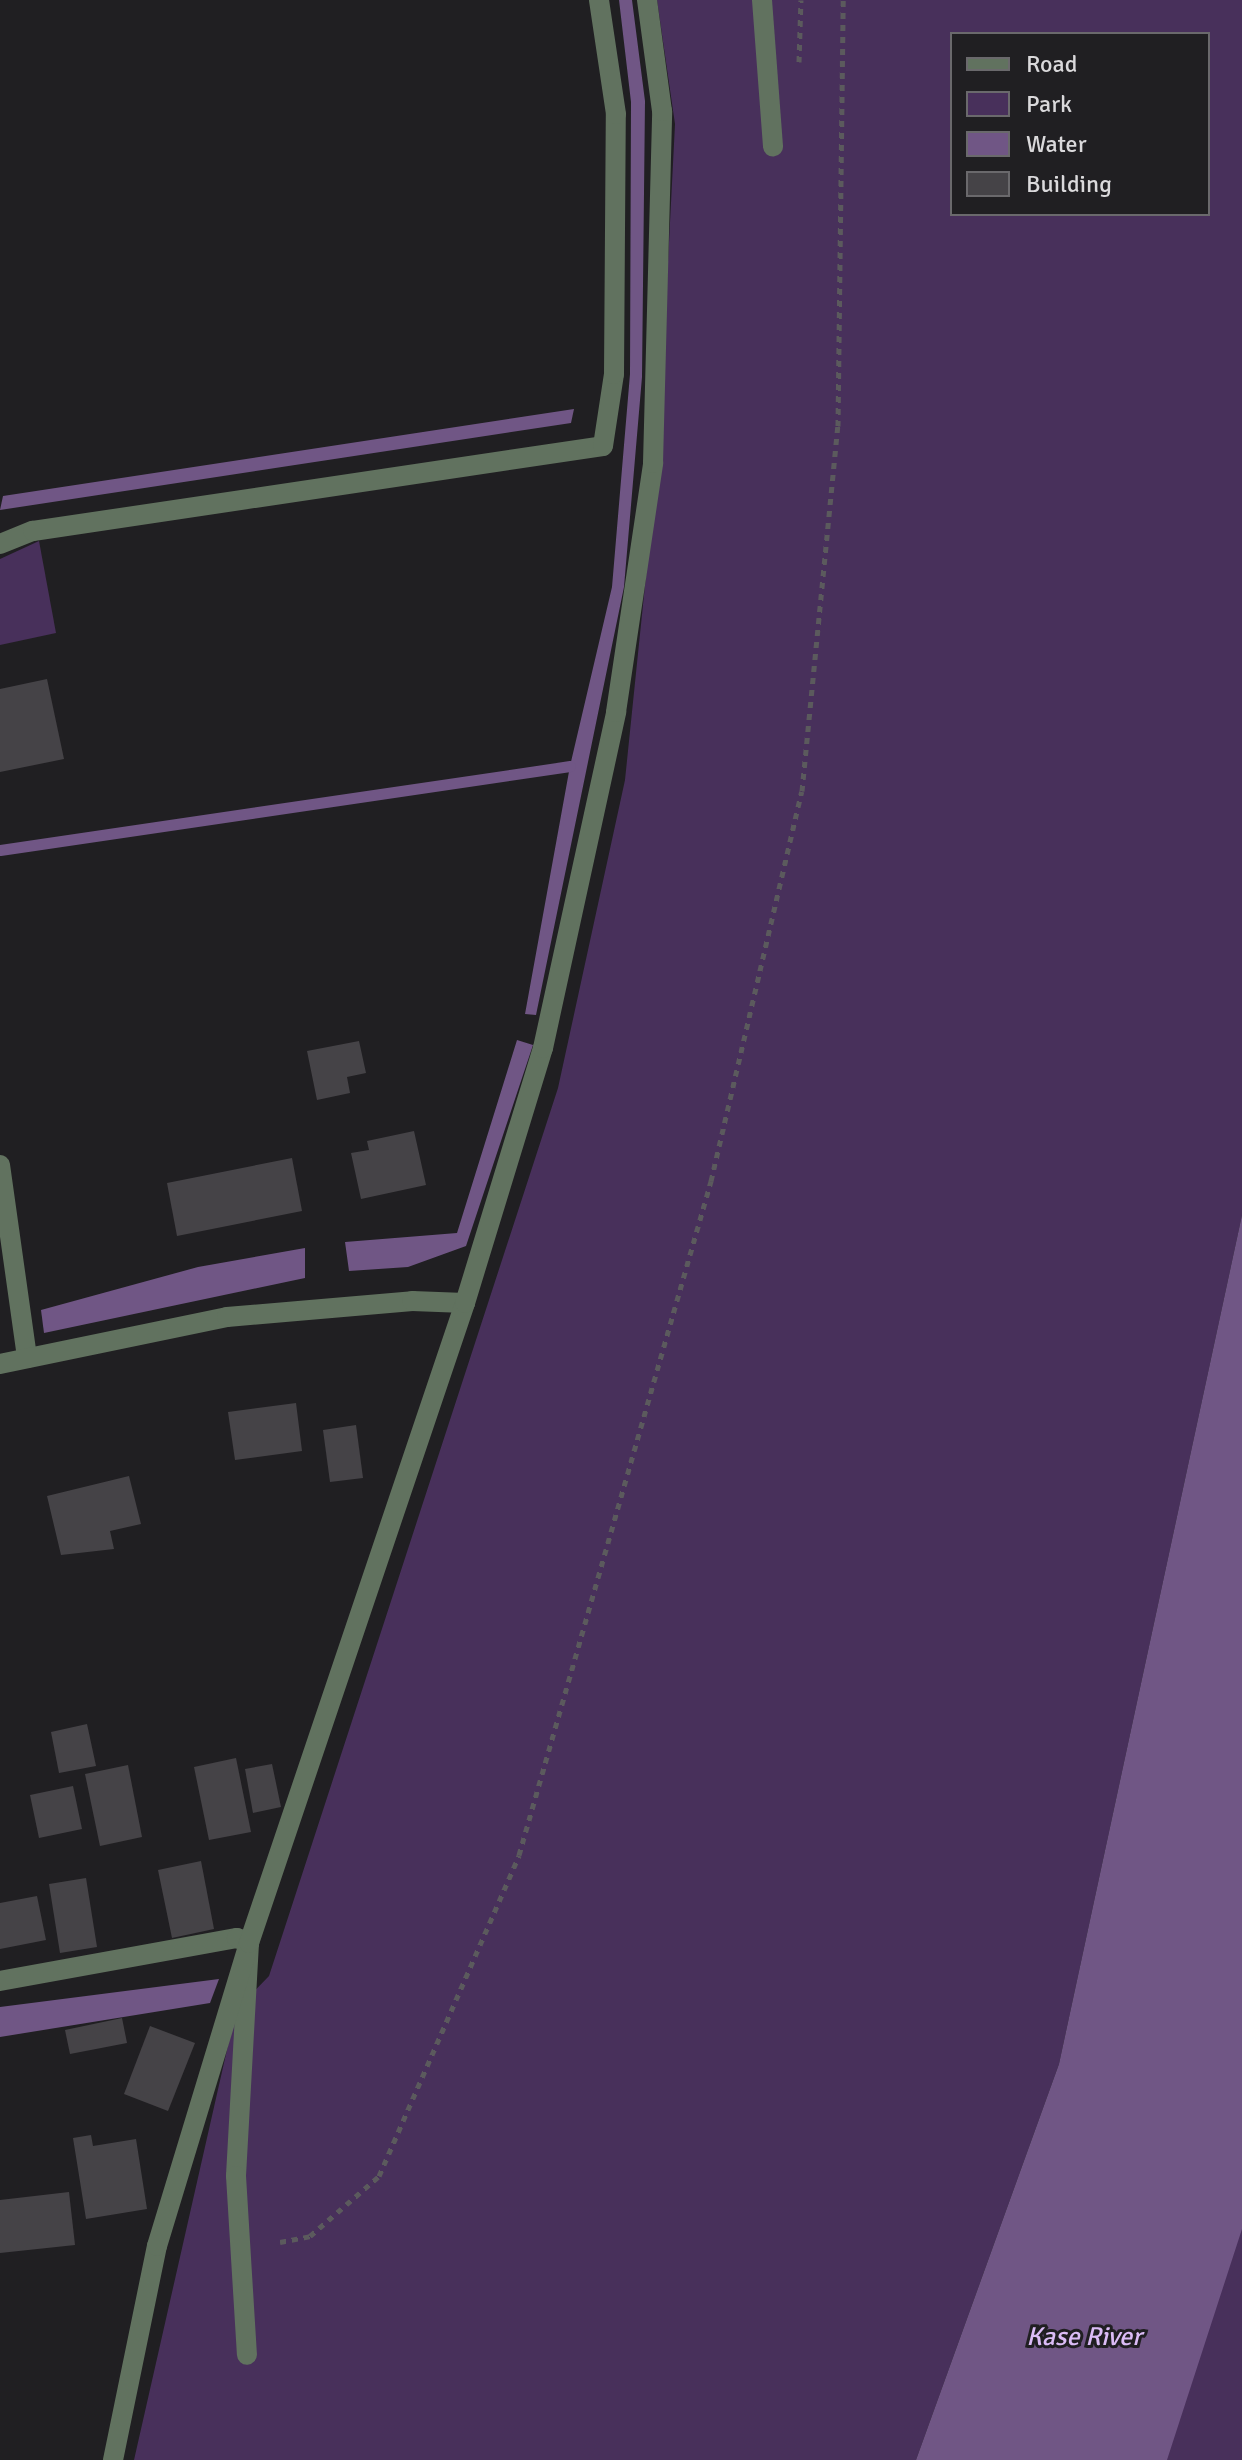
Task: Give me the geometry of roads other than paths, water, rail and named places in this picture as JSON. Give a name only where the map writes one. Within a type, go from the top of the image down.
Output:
[{"type":"street","points":[[0,544],[33,531],[603,446],[614,374],[616,114],[599,0]]},
{"type":"street","points":[[113,2460],[157,2246],[249,1943],[465,1303],[543,1048],[616,712],[653,463],[662,111],[647,0]]},
{"type":"street","points":[[762,0],[773,147]]},
{"type":"street","points":[[0,1165],[27,1358]]},
{"type":"street","points":[[0,1364],[227,1317],[412,1301],[465,1303]]},
{"type":"street","points":[[0,1981],[237,1938],[249,1943]]},
{"type":"street","points":[[247,2355],[236,2176],[249,1943]]},
{"type":"water","points":[[619,0],[632,0],[645,101],[642,377],[624,587],[536,1015],[525,1014],[570,766],[612,587],[630,374],[631,102]]},
{"type":"water","points":[[574,409],[571,423],[0,510],[3,496]]},
{"type":"water","points":[[517,1040],[533,1045],[466,1246],[408,1267],[349,1271],[345,1242],[457,1233]]},
{"type":"water","name":"Kase River","points":[[1242,1215],[1242,2229],[1167,2460],[916,2460],[1059,2064]]},
{"type":"water","points":[[305,1248],[305,1278],[44,1333],[41,1310],[198,1267]]},
{"type":"water","points":[[219,1979],[210,2003],[0,2037],[0,2007]]},
{"type":"waterway","points":[[0,850],[570,766]]}]
